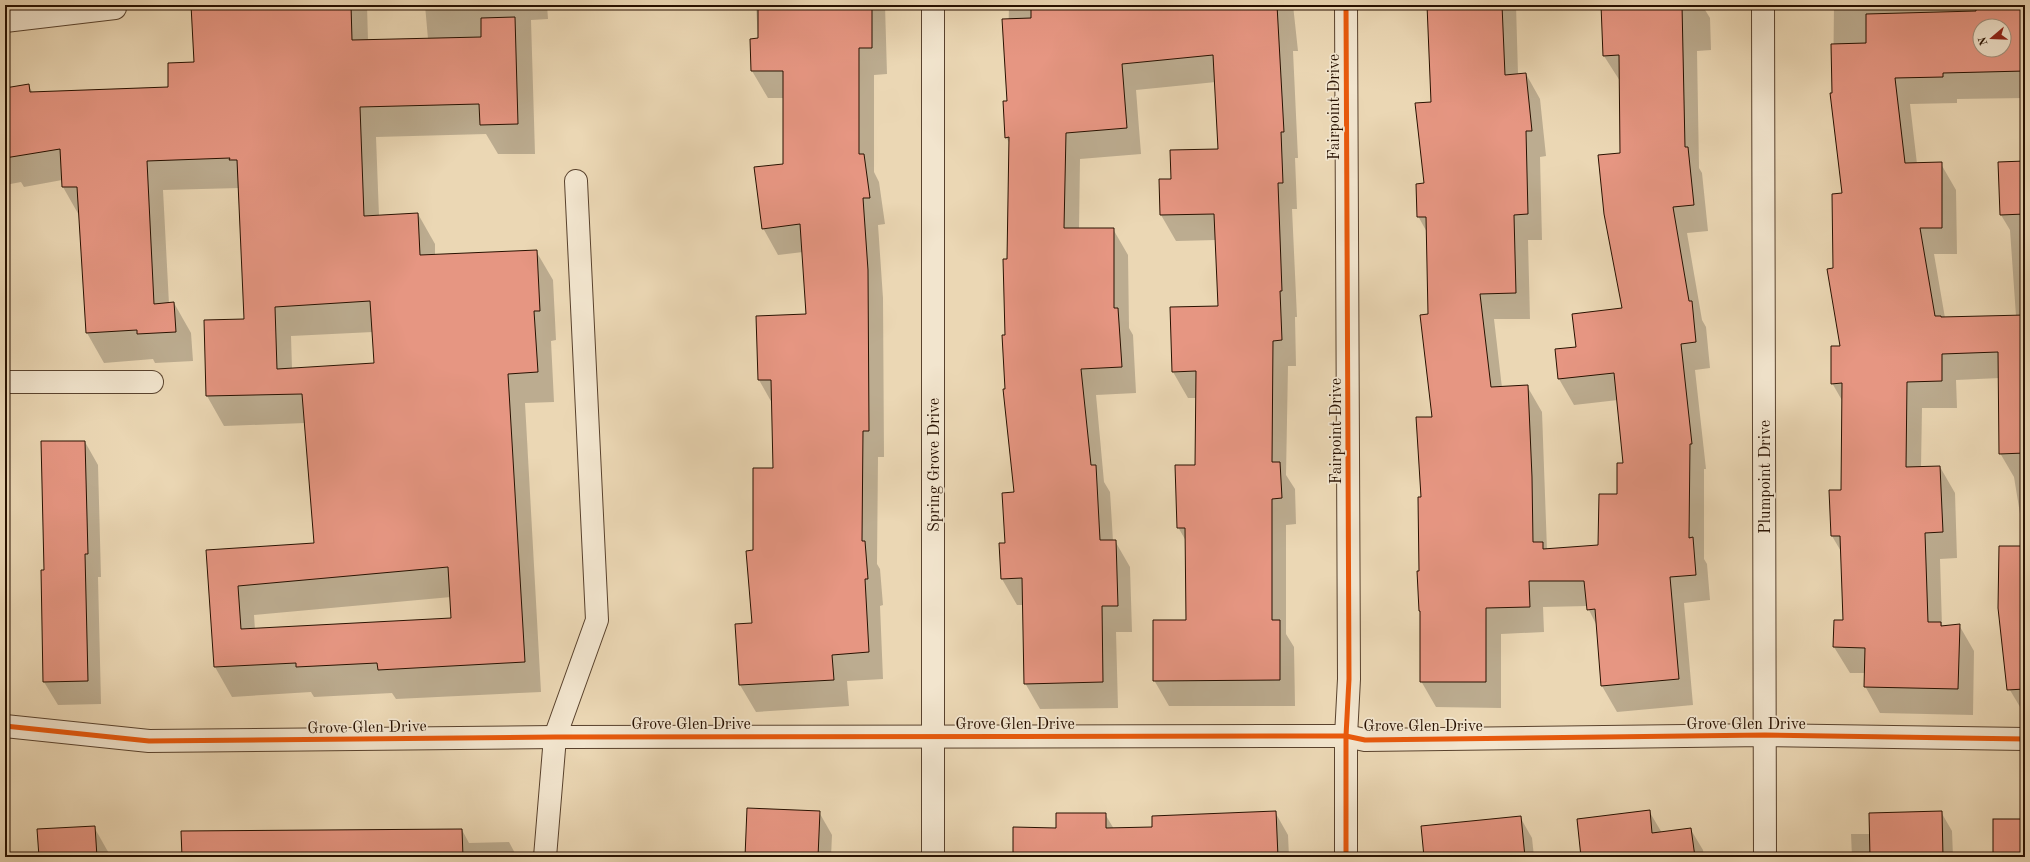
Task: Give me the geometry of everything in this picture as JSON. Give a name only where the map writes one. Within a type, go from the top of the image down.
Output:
[{"type":"street","points":[[5,21],[115,8],[114,5]]},
{"type":"street","name":"Spring Grove Drive","points":[[933,5],[933,857]]},
{"type":"street","name":"Fairpoint Drive","points":[[1346,5],[1349,671],[1346,736],[1346,857]]},
{"type":"street","name":"Plumpoint Drive","points":[[1763,5],[1765,857]]},
{"type":"street","points":[[545,857],[555,737],[597,620],[576,182]]},
{"type":"street","points":[[5,382],[152,382]]},
{"type":"street","name":"Grove Glen Drive","points":[[5,726],[148,741],[555,737],[933,736],[1346,736],[1373,740],[1765,735],[2025,739]]},
{"type":"building","points":[[191,5],[351,5],[352,40],[481,37],[481,18],[515,17],[518,124],[480,125],[479,104],[360,107],[364,216],[418,213],[420,255],[537,250],[540,311],[534,311],[538,372],[508,374],[525,662],[378,670],[377,663],[296,667],[296,663],[214,667],[206,550],[314,543],[302,394],[206,396],[204,320],[244,319],[237,160],[229,160],[230,158],[147,161],[154,304],[174,302],[176,332],[137,334],[137,330],[86,333],[77,187],[62,187],[60,149],[5,158],[5,88],[29,84],[30,92],[168,87],[168,63],[194,62]],"holes":[[[370,301],[374,363],[277,369],[275,307]],[[448,567],[451,618],[241,629],[238,586]]]},
{"type":"building","points":[[1031,5],[1277,5],[1284,132],[1281,132],[1283,183],[1278,183],[1282,291],[1280,291],[1282,340],[1273,341],[1272,462],[1280,462],[1282,498],[1272,499],[1272,620],[1280,620],[1280,680],[1153,681],[1153,620],[1186,620],[1185,528],[1177,528],[1175,465],[1195,465],[1196,371],[1172,372],[1170,307],[1218,306],[1214,214],[1160,215],[1159,179],[1171,179],[1170,150],[1218,149],[1213,55],[1122,64],[1127,128],[1066,133],[1064,228],[1114,228],[1114,308],[1118,308],[1122,367],[1081,369],[1091,465],[1096,465],[1100,540],[1116,540],[1118,606],[1102,606],[1103,682],[1024,684],[1022,578],[1001,579],[999,543],[1005,543],[1002,493],[1014,492],[1003,389],[1005,389],[1002,335],[1005,335],[1003,259],[1007,259],[1009,137],[1005,138],[1003,101],[1007,101],[1002,19],[1031,18]]},
{"type":"building","points":[[1427,5],[1502,5],[1505,75],[1526,73],[1532,131],[1526,131],[1528,214],[1514,215],[1516,293],[1480,294],[1491,387],[1528,385],[1533,542],[1543,542],[1543,549],[1598,545],[1599,494],[1617,494],[1617,463],[1623,463],[1614,373],[1558,379],[1555,349],[1576,347],[1572,314],[1622,308],[1604,214],[1598,155],[1620,153],[1619,55],[1603,56],[1601,5],[1682,5],[1685,147],[1688,147],[1694,205],[1673,207],[1689,301],[1692,301],[1696,342],[1681,344],[1692,444],[1690,444],[1689,538],[1693,537],[1696,575],[1670,577],[1679,679],[1601,686],[1595,609],[1587,610],[1584,581],[1529,581],[1530,607],[1486,608],[1486,682],[1420,682],[1420,611],[1417,571],[1419,571],[1418,497],[1421,497],[1416,417],[1432,417],[1420,315],[1428,314],[1426,217],[1417,217],[1416,184],[1424,183],[1415,103],[1431,102]]},
{"type":"building","points":[[2025,5],[2025,71],[1943,73],[1943,77],[1895,78],[1905,163],[1942,162],[1942,228],[1920,228],[1935,316],[2025,315],[2025,453],[1999,454],[1998,352],[1942,354],[1942,381],[1907,382],[1906,467],[1940,466],[1943,532],[1925,533],[1928,622],[1941,622],[1941,626],[1960,624],[1958,689],[1864,687],[1865,648],[1833,647],[1834,620],[1843,620],[1840,536],[1831,536],[1829,490],[1841,490],[1842,383],[1831,384],[1831,346],[1840,346],[1827,269],[1833,268],[1832,194],[1842,193],[1830,93],[1832,93],[1831,44],[1866,43],[1866,14],[1976,11],[1976,7]]},
{"type":"building","points":[[872,6],[872,48],[859,48],[859,154],[864,154],[870,198],[863,198],[868,270],[869,431],[863,431],[862,541],[865,541],[868,579],[865,579],[869,652],[832,655],[834,680],[739,685],[735,624],[752,623],[746,551],[753,550],[753,468],[773,468],[771,380],[758,380],[756,316],[806,314],[800,224],[762,229],[754,167],[783,164],[783,71],[751,71],[750,39],[758,38],[758,7]]},
{"type":"building","points":[[2025,161],[2025,214],[2000,215],[1998,162]]},
{"type":"building","points":[[41,441],[85,441],[88,554],[85,554],[88,681],[43,682],[41,570],[44,570]]},
{"type":"building","points":[[1999,546],[2025,546],[2025,689],[2007,690],[1998,608]]},
{"type":"building","points":[[747,808],[820,811],[818,857],[745,857]]},
{"type":"building","points":[[1650,810],[1652,833],[1691,828],[1695,857],[1581,857],[1577,819]]},
{"type":"building","points":[[1276,811],[1278,857],[1013,857],[1013,827],[1056,828],[1056,813],[1106,813],[1106,828],[1152,827],[1152,816]]},
{"type":"building","points":[[1942,811],[1943,857],[1870,857],[1869,813]]},
{"type":"building","points":[[1521,816],[1525,857],[1424,857],[1421,826]]},
{"type":"building","points":[[1993,819],[2025,819],[2025,857],[1993,857]]},
{"type":"building","points":[[95,826],[97,857],[39,857],[37,829]]},
{"type":"building","points":[[462,829],[463,857],[182,857],[181,831]]},
{"type":"cycle path","points":[[1346,5],[1349,679],[1346,736],[1346,857]]},
{"type":"cycle path","points":[[5,726],[149,741],[555,737],[1346,736],[1365,740],[1765,735],[2025,739]]}]
